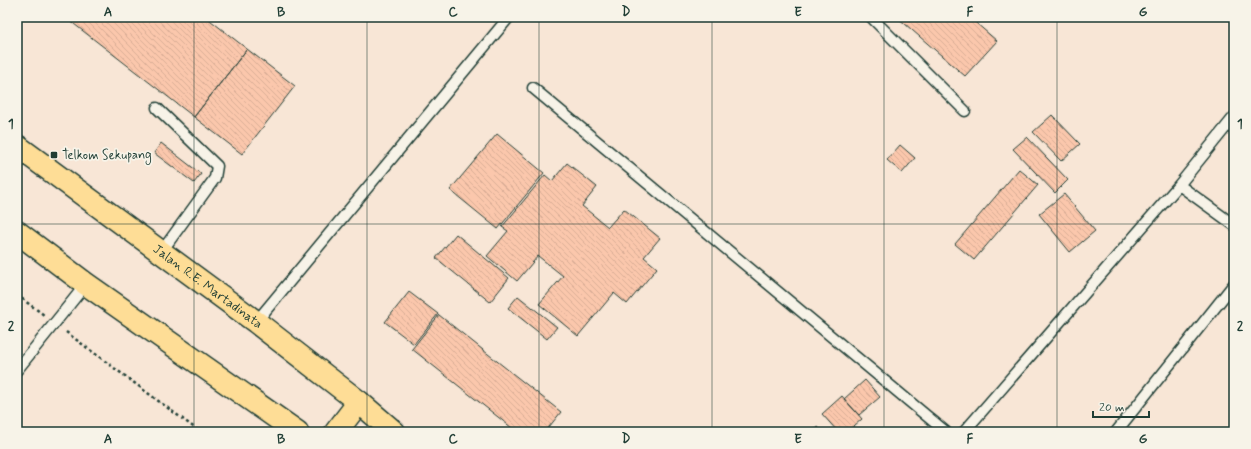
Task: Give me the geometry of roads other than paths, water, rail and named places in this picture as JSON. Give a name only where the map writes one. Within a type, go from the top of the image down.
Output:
[{"type":"highway","name":"Jalan R.E. Martadinata","points":[[17,146],[162,251],[256,322],[359,402],[394,432]]},
{"type":"highway","points":[[17,232],[86,284],[297,432]]},
{"type":"highway","points":[[336,432],[359,402]]},
{"type":"lane","points":[[256,322],[509,17]]},
{"type":"lane","points":[[871,17],[965,111]]},
{"type":"lane","points":[[533,88],[946,432]]},
{"type":"lane","points":[[157,108],[217,166],[215,178],[162,251]]},
{"type":"lane","points":[[964,432],[1179,185],[1234,118]]},
{"type":"lane","points":[[1179,185],[1234,225]]},
{"type":"lane","points":[[17,370],[86,284]]},
{"type":"lane","points":[[1116,432],[1234,284]]},
{"type":"place","name":"Telkom Sekupang","points":[[54,155]]}]
